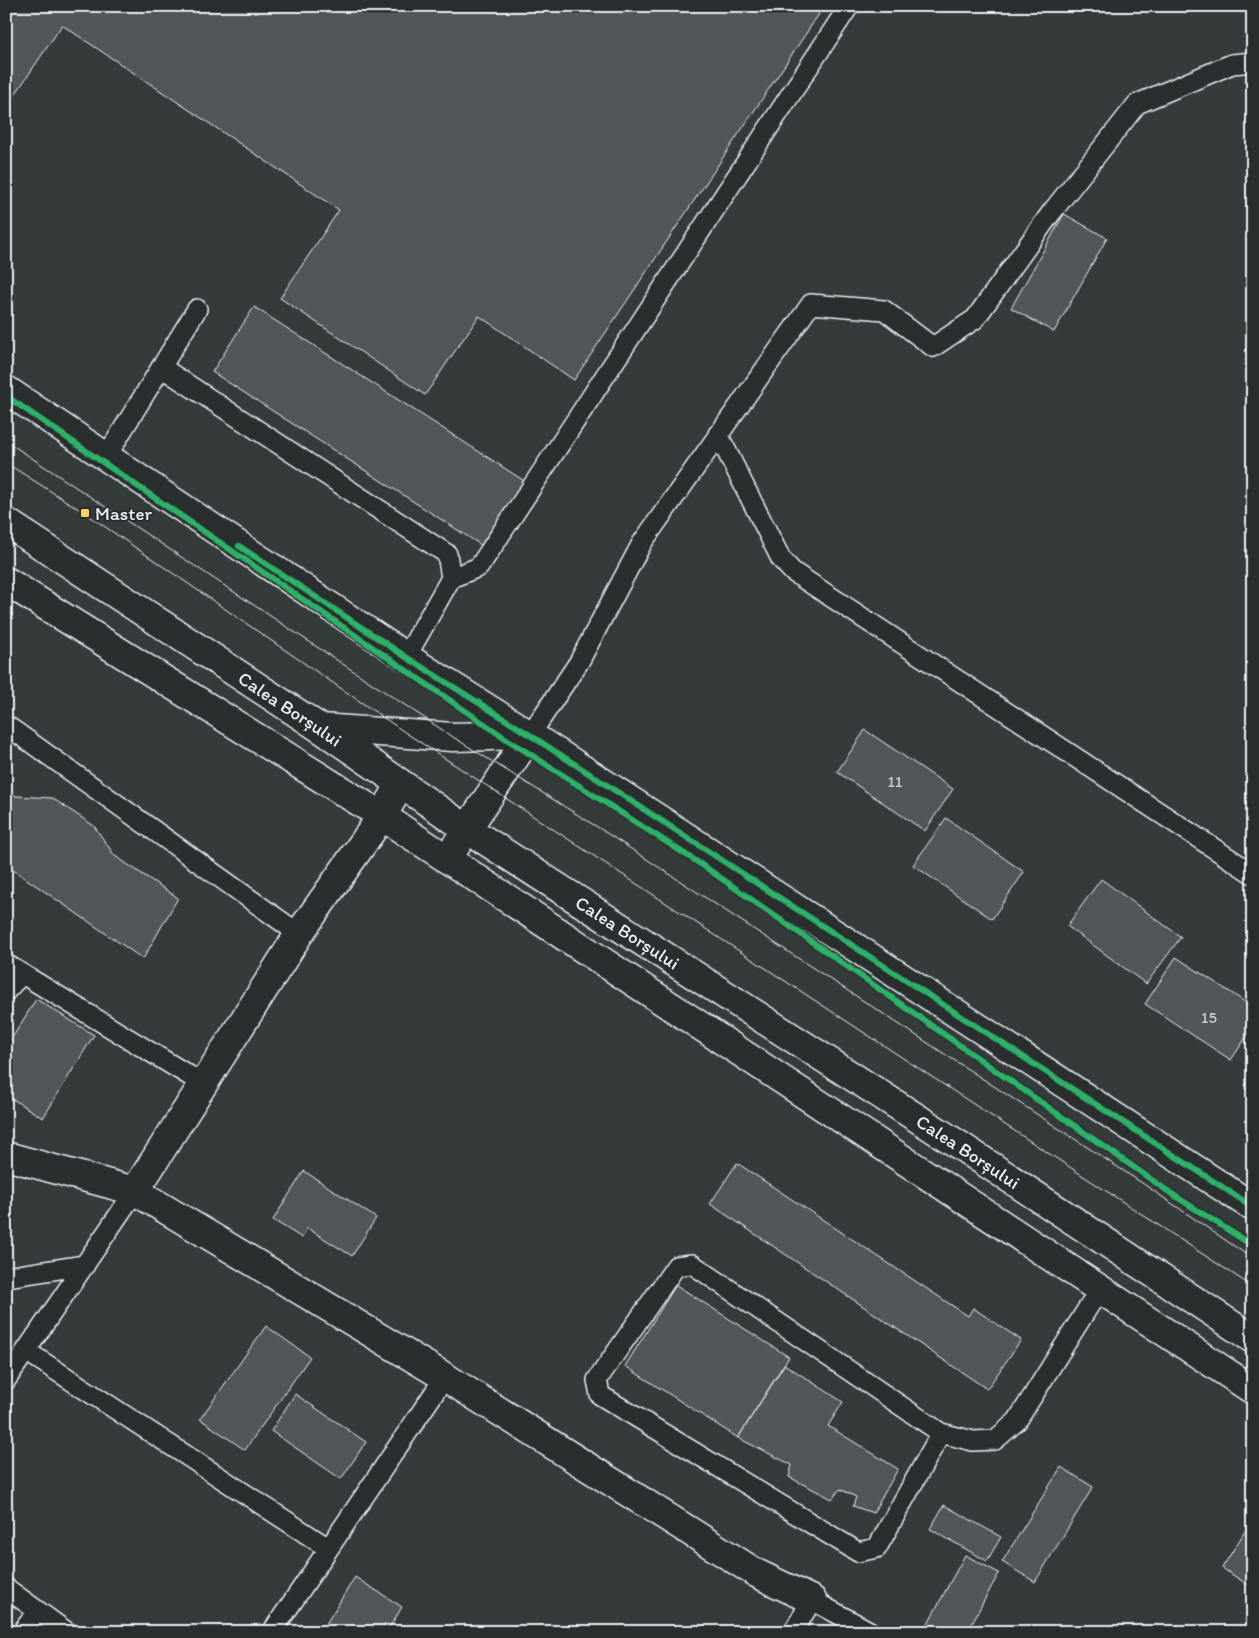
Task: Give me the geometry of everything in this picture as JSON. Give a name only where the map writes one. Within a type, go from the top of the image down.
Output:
[{"type":"street","points":[[6,390],[406,657],[530,735],[1253,1207]]},
{"type":"street","name":"Calea Borșului","points":[[6,522],[320,728],[467,829],[959,1145],[1253,1339]]},
{"type":"street","name":"Calea Borșului","points":[[6,581],[382,816],[1253,1390]]},
{"type":"street","points":[[320,728],[453,737],[530,735]]},
{"type":"street","points":[[447,859],[530,735]]},
{"type":"street","points":[[135,1191],[299,934],[382,816],[402,784]]},
{"type":"street","points":[[6,1156],[135,1191],[445,1377],[756,1573],[812,1600]]},
{"type":"lane","points":[[450,578],[479,567],[848,6]]},
{"type":"lane","points":[[530,735],[579,662],[642,543],[811,304],[884,310],[933,346],[975,319],[1051,213],[1137,104],[1232,64],[1253,62]]},
{"type":"lane","points":[[106,457],[197,309]]},
{"type":"lane","points":[[162,367],[447,554],[450,578],[406,657]]},
{"type":"lane","points":[[718,434],[781,559],[793,572],[1253,874]]},
{"type":"lane","points":[[6,725],[299,934]]},
{"type":"lane","points":[[6,964],[203,1084]]},
{"type":"lane","points":[[6,991],[22,974]]},
{"type":"lane","points":[[6,1380],[135,1191]]},
{"type":"lane","points":[[941,1433],[877,1548],[858,1552],[600,1396],[597,1380],[676,1266],[692,1264],[941,1433],[973,1442],[995,1440],[1017,1421],[1099,1290]]},
{"type":"lane","points":[[6,1277],[84,1265]]},
{"type":"lane","points":[[26,1351],[328,1548]]},
{"type":"lane","points":[[272,1632],[445,1377]]},
{"type":"lane","points":[[6,1588],[67,1632]]},
{"type":"lane","points":[[793,1632],[812,1600],[868,1631]]},
{"type":"lane","points":[[22,1632],[38,1612]]},
{"type":"shaded area","points":[[6,6],[1253,6],[1253,1632],[6,1632]]},
{"type":"building","points":[[6,6],[807,6],[819,14],[574,380],[479,316],[425,395],[280,298],[339,210],[62,25],[6,108]]},
{"type":"building","points":[[1064,214],[1107,238],[1054,332],[1011,308]]},
{"type":"building","points":[[254,307],[526,482],[484,547],[212,372]]},
{"type":"building","points":[[865,730],[953,789],[925,831],[837,772]]},
{"type":"building","points":[[6,789],[16,796],[52,798],[94,826],[115,856],[178,898],[143,959],[6,865]]},
{"type":"building","points":[[946,818],[1024,872],[992,919],[913,865]]},
{"type":"building","points":[[1101,879],[1181,937],[1146,984],[1067,926]]},
{"type":"building","points":[[1176,957],[1253,1007],[1253,1027],[1231,1060],[1145,1004]]},
{"type":"building","points":[[36,999],[94,1035],[43,1118],[6,1095],[6,1048]]},
{"type":"building","points":[[737,1163],[968,1316],[973,1308],[1021,1340],[987,1389],[710,1204]]},
{"type":"building","points":[[304,1171],[376,1218],[352,1256],[307,1228],[302,1238],[273,1220]]},
{"type":"building","points":[[676,1285],[789,1357],[738,1438],[625,1366]]},
{"type":"building","points":[[266,1326],[310,1357],[245,1450],[200,1419]]},
{"type":"building","points":[[784,1364],[843,1402],[828,1426],[898,1469],[873,1513],[853,1506],[856,1497],[840,1489],[832,1499],[789,1477],[792,1465],[738,1438]]},
{"type":"building","points":[[295,1394],[366,1442],[341,1479],[271,1431]]},
{"type":"building","points":[[1061,1467],[1093,1487],[1035,1582],[1002,1562]]},
{"type":"building","points":[[944,1505],[1001,1537],[987,1561],[930,1529]]},
{"type":"building","points":[[1247,1528],[1253,1532],[1253,1588],[1222,1568]]},
{"type":"building","points":[[965,1555],[999,1573],[967,1632],[923,1632]]},
{"type":"building","points":[[355,1577],[402,1607],[387,1632],[321,1632]]},
{"type":"tram line","points":[[6,441],[453,737],[602,830],[1142,1183],[1253,1259]]},
{"type":"tram line","points":[[6,463],[85,513],[406,733],[1253,1287]]},
{"type":"cycle path","points":[[6,396],[502,736],[705,867],[1172,1194],[1253,1246]]},
{"type":"cycle path","points":[[239,546],[406,657],[530,735],[1253,1207]]},
{"type":"place","name":"Master","points":[[85,513]]}]
